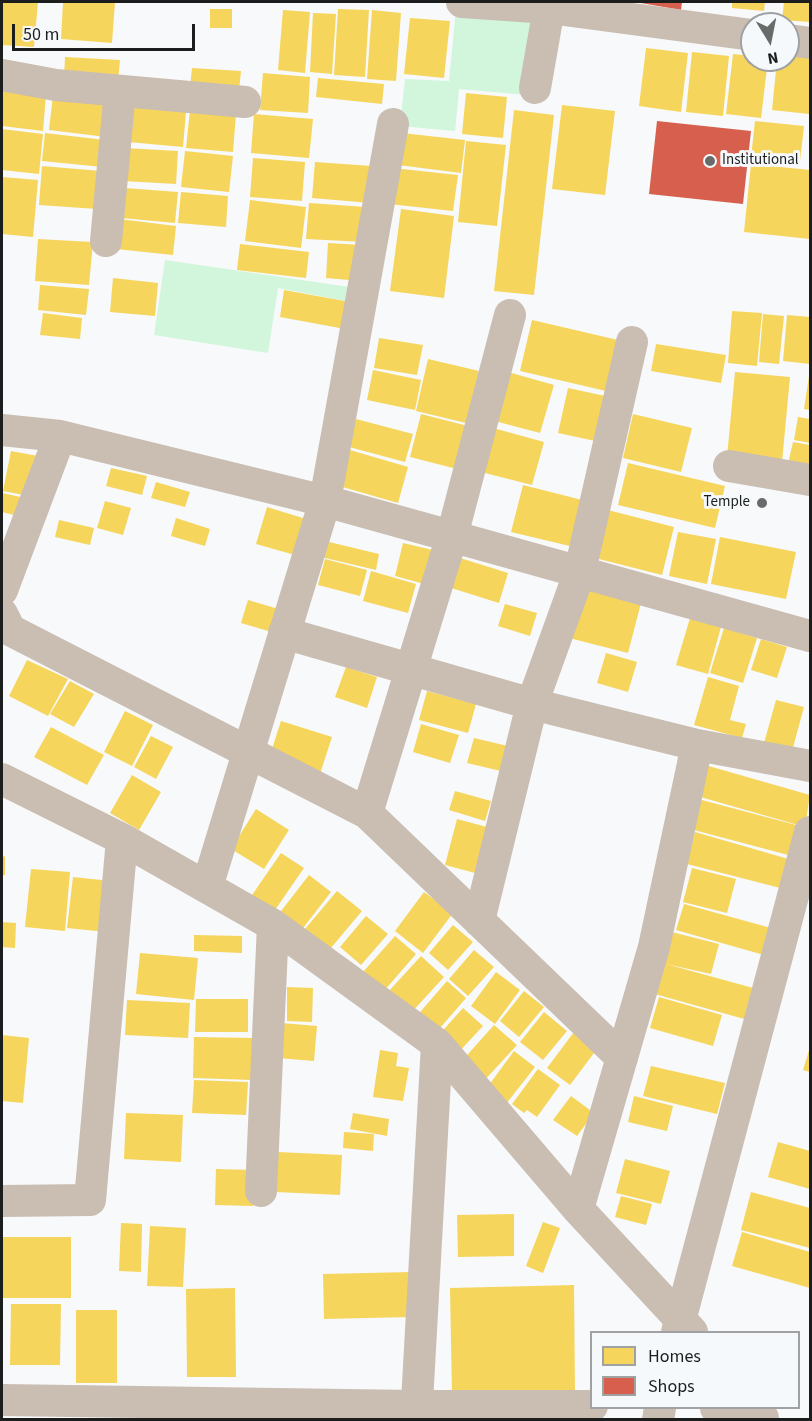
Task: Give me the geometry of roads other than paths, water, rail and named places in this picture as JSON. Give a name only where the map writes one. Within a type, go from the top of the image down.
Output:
[{"type":"street","points":[[462,2],[550,5],[740,33]]},
{"type":"street","points":[[535,88],[550,5]]},
{"type":"street","points":[[2,75],[56,85],[246,102]]},
{"type":"street","points":[[106,241],[120,90]]},
{"type":"street","points":[[207,887],[325,501],[393,124]]},
{"type":"street","points":[[368,813],[452,536],[510,315]]},
{"type":"street","points":[[478,921],[532,704],[580,572],[632,342]]},
{"type":"street","points":[[2,430],[60,436],[325,501],[810,636]]},
{"type":"street","points":[[2,590],[60,436]]},
{"type":"street","points":[[729,466],[810,480]]},
{"type":"street","points":[[2,614],[10,630],[247,754],[368,813],[622,1058]]},
{"type":"street","points":[[284,633],[532,704],[697,745],[810,766]]},
{"type":"street","points":[[578,1209],[654,947],[697,745]]},
{"type":"street","points":[[2,779],[122,839],[273,925],[437,1044],[683,1328]]},
{"type":"street","points":[[683,1328],[810,832]]},
{"type":"street","points":[[2,1201],[90,1200],[122,839]]},
{"type":"street","points":[[261,1191],[273,925]]},
{"type":"street","points":[[416,1413],[437,1044]]},
{"type":"street","points":[[2,1400],[416,1413],[590,1406]]},
{"type":"street","points":[[727,1409],[760,1415]]},
{"type":"place","name":"Institutional","points":[[710,161]]},
{"type":"place","name":"Temple","points":[[762,503]]}]
